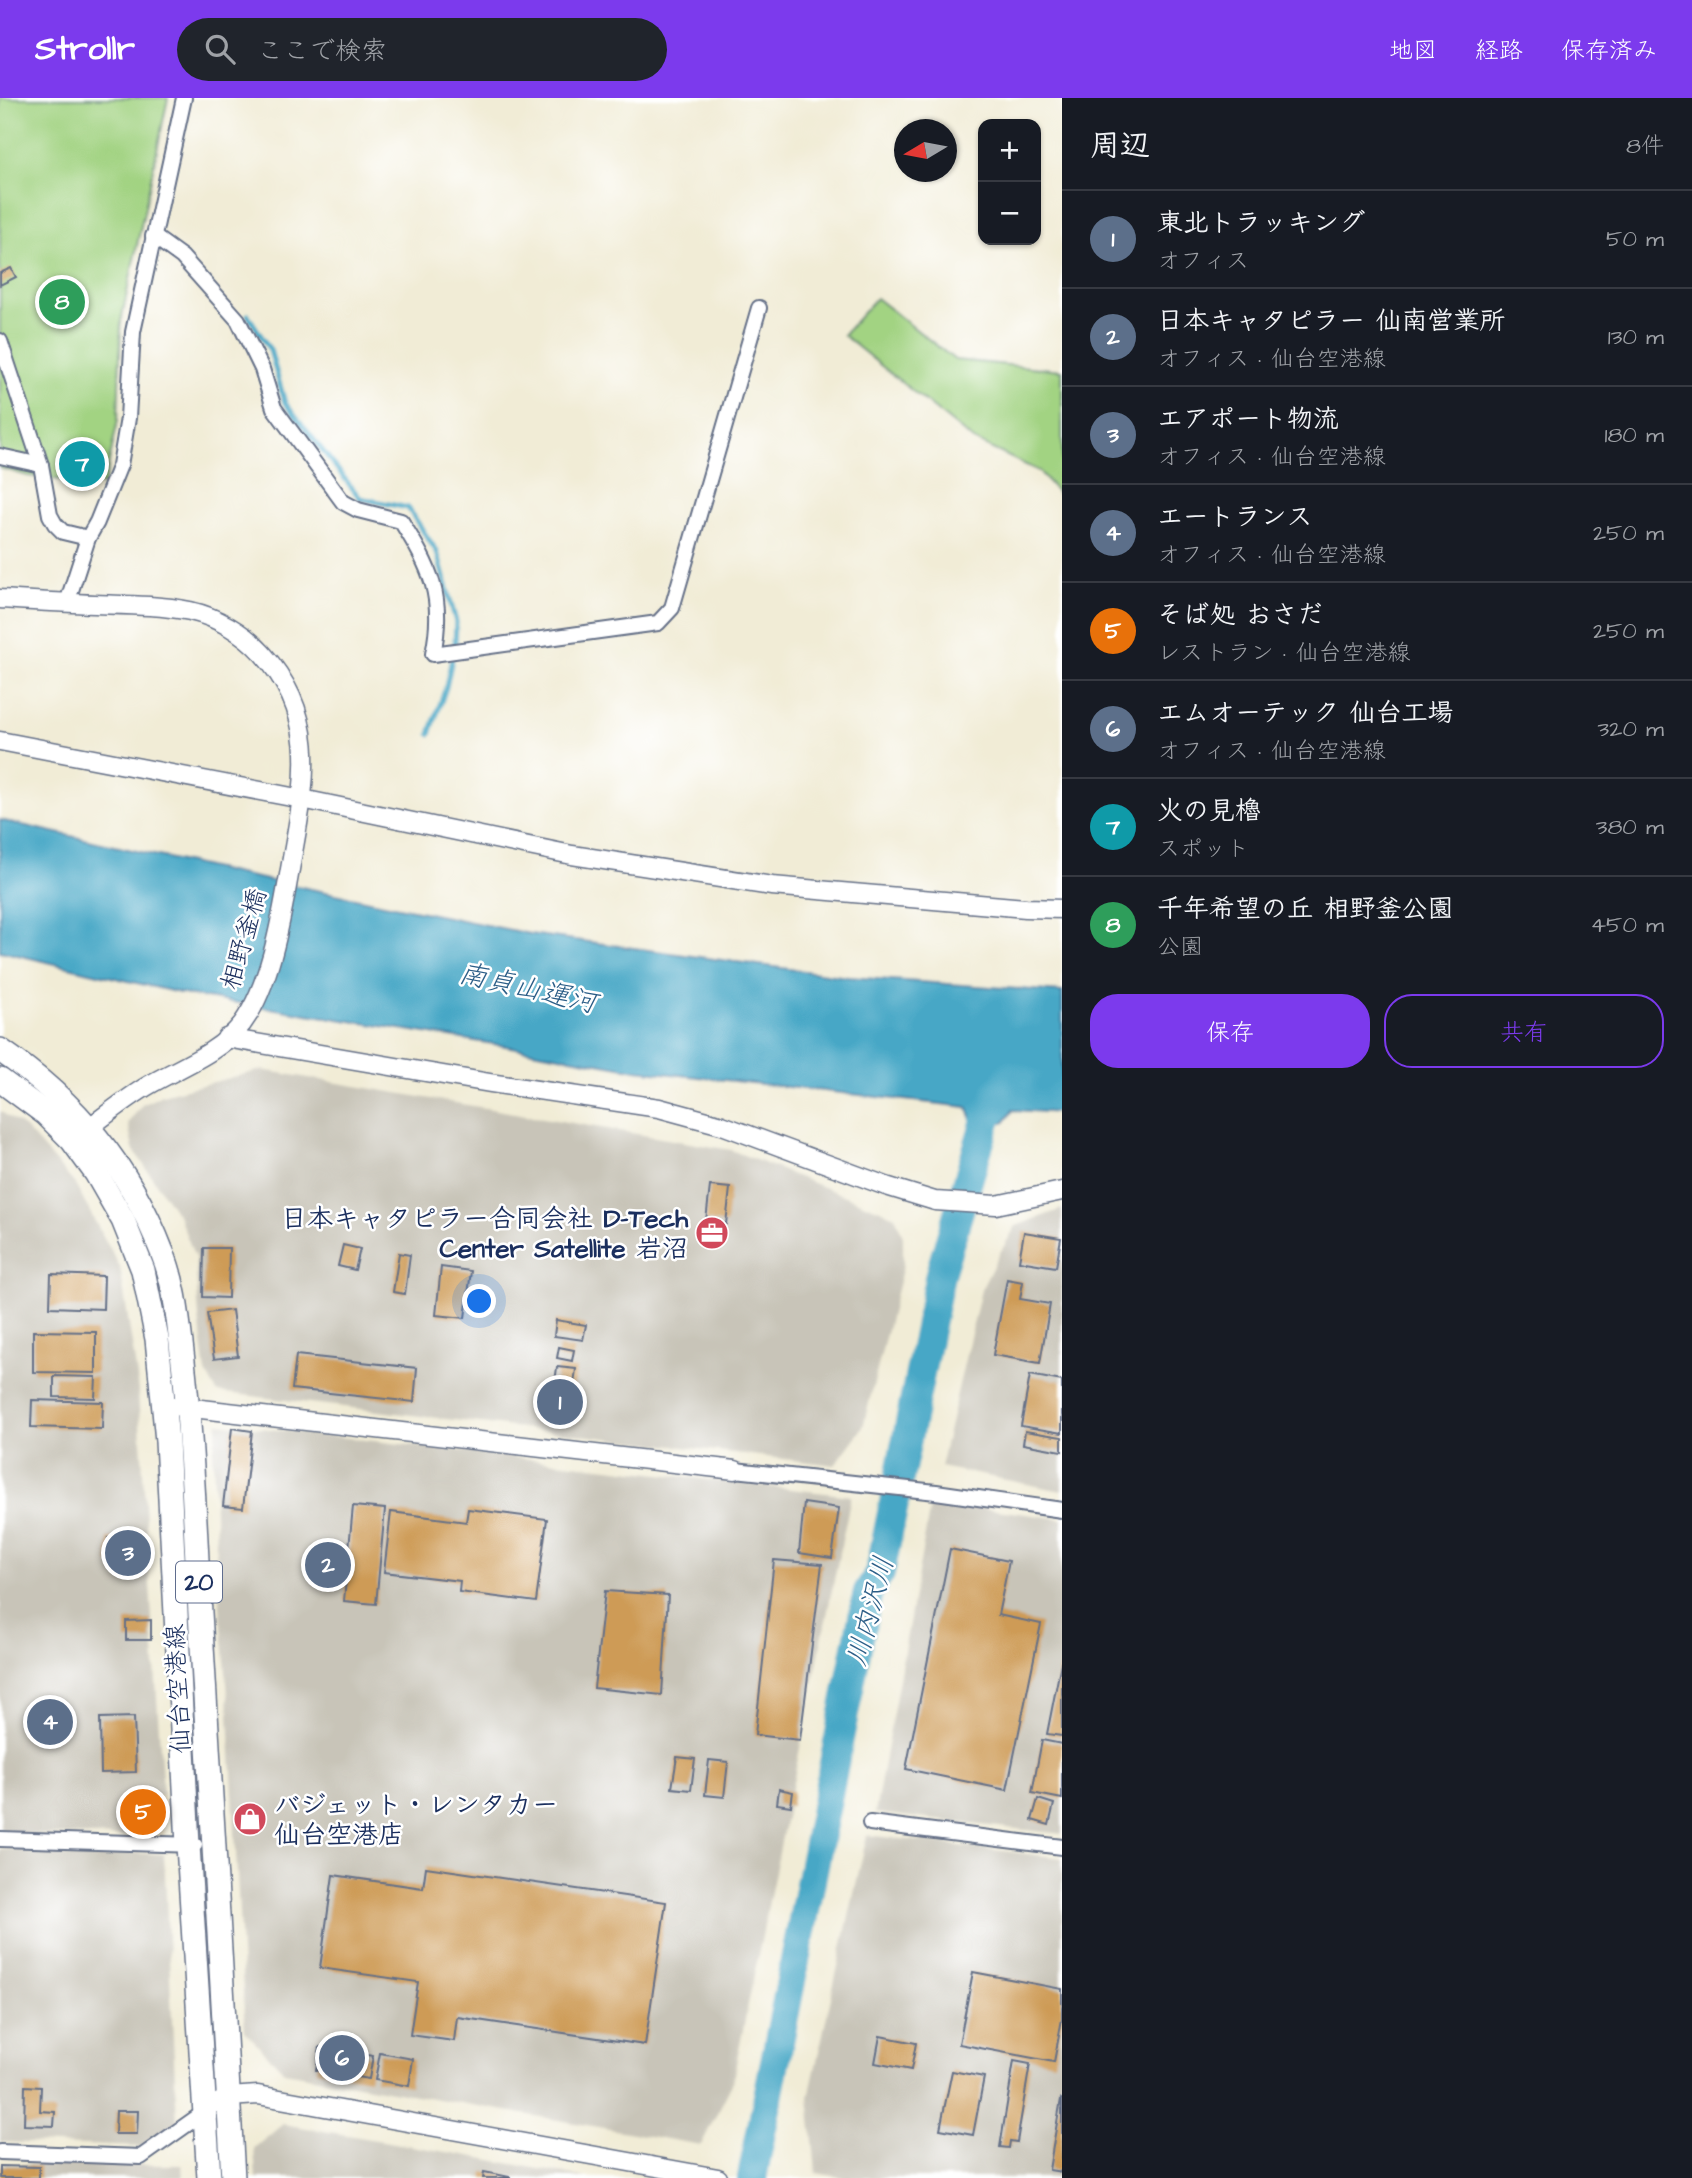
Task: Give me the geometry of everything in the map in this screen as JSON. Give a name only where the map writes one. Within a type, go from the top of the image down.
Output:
[{"type":"main road","name":"仙台空港線","points":[[0,1050],[37,1075],[80,1134],[96,1173],[123,1220],[143,1270],[157,1339],[164,1406],[209,2178]]},
{"type":"main road","name":"仙台空港線","points":[[0,1080],[115,1161],[143,1208],[164,1255],[173,1291],[188,1407],[233,2178]]},
{"type":"street","points":[[67,603],[88,538],[120,465],[128,418],[133,332],[184,98]]},
{"type":"street","points":[[153,236],[182,257],[238,320],[262,369],[274,408],[343,502],[358,510],[401,522],[428,566],[437,598],[438,634],[433,654],[658,623],[672,608],[759,308]]},
{"type":"street","points":[[0,341],[41,465],[50,515],[63,532],[88,538]]},
{"type":"street","points":[[0,456],[41,465]]},
{"type":"street","name":"相野釜橋","points":[[0,599],[156,606],[211,617],[254,643],[274,666],[294,698],[302,726],[305,752],[302,799],[271,957],[259,993],[241,1025],[226,1038],[195,1060],[147,1086],[80,1134]]},
{"type":"street","points":[[0,741],[302,799],[572,855],[747,882],[916,899],[1062,909]]},
{"type":"street","points":[[226,1038],[490,1083],[659,1108],[733,1129],[886,1186],[935,1201],[996,1205],[1062,1191]]},
{"type":"street","points":[[164,1406],[908,1489],[1062,1510]]},
{"type":"street","points":[[870,1823],[1062,1847]]},
{"type":"street","points":[[0,1839],[213,1845]]},
{"type":"street","points":[[0,2152],[141,2157],[229,2097],[258,2095],[718,2178]]},
{"type":"shaded area","points":[[262,1070],[731,1150],[895,1216],[903,1236],[903,1265],[863,1427],[835,1465],[217,1392],[206,1373],[195,1257],[179,1217],[133,1149],[128,1123],[142,1105],[162,1095]]},
{"type":"shaded area","points":[[0,1111],[25,1128],[74,1183],[120,1267],[137,1376],[163,1795],[125,1796],[125,1837],[0,1833]]},
{"type":"shaded area","points":[[1062,1209],[1062,1491],[940,1467],[981,1290],[1016,1226]]},
{"type":"shaded area","points":[[218,1423],[851,1496],[732,2084],[701,2145],[284,2072],[245,2031],[228,1694],[217,1574],[213,1452]]},
{"type":"shaded area","points":[[931,1501],[1062,1519],[1062,1834],[875,1813]]},
{"type":"shaded area","points":[[163,1795],[165,1838],[125,1837],[124,1796]]},
{"type":"shaded area","points":[[867,1835],[1062,1858],[1062,2178],[846,2178],[816,2173],[809,2097]]},
{"type":"shaded area","points":[[0,1849],[164,1854],[177,2121],[141,2147],[0,2142]]},
{"type":"shaded area","points":[[283,2124],[586,2178],[256,2178],[254,2148]]},
{"type":"shaded area","points":[[0,2164],[182,2165],[183,2178],[0,2178]]},
{"type":"green space","points":[[0,98],[168,98],[121,321],[118,420],[104,485],[28,476],[0,468]]},
{"type":"green space","points":[[876,298],[955,360],[1062,370],[1062,498],[1039,471],[973,440],[843,335]]},
{"type":"water","name":"南貞山運河","points":[[0,820],[238,874],[530,934],[848,977],[1062,992],[1062,1113],[1013,1110],[1004,1123],[973,1121],[967,1107],[636,1070],[500,1045],[188,995],[0,951]]},
{"type":"building","points":[[11,268],[16,277],[0,285],[0,273]]},
{"type":"building","points":[[710,1186],[730,1188],[726,1224],[706,1221]]},
{"type":"building","points":[[1024,1232],[1061,1238],[1056,1267],[1019,1261]]},
{"type":"building","points":[[343,1245],[360,1249],[355,1270],[338,1266]]},
{"type":"building","points":[[204,1248],[229,1248],[228,1298],[203,1297]]},
{"type":"building","points":[[399,1253],[410,1255],[405,1294],[393,1292]]},
{"type":"building","points":[[441,1267],[471,1271],[465,1318],[436,1315]]},
{"type":"building","points":[[51,1274],[104,1276],[103,1309],[50,1307]]},
{"type":"building","points":[[1007,1279],[1023,1282],[1020,1299],[1050,1304],[1040,1363],[993,1355]]},
{"type":"building","points":[[232,1310],[238,1356],[214,1359],[207,1313]]},
{"type":"building","points":[[556,1320],[586,1325],[583,1340],[554,1336]]},
{"type":"building","points":[[33,1331],[96,1332],[96,1373],[33,1372]]},
{"type":"building","points":[[559,1347],[574,1350],[572,1361],[557,1358]]},
{"type":"building","points":[[296,1355],[417,1368],[414,1402],[292,1389]]},
{"type":"building","points":[[557,1367],[576,1369],[569,1423],[550,1421]]},
{"type":"building","points":[[1030,1375],[1062,1381],[1062,1433],[1021,1426]]},
{"type":"building","points":[[54,1376],[96,1377],[95,1398],[54,1397]]},
{"type":"building","points":[[32,1400],[103,1402],[102,1429],[31,1427]]},
{"type":"building","points":[[232,1428],[252,1431],[243,1508],[223,1506]]},
{"type":"building","points":[[1025,1431],[1062,1437],[1062,1451],[1023,1444]]},
{"type":"building","points":[[804,1503],[839,1508],[832,1558],[799,1553]]},
{"type":"building","points":[[353,1506],[385,1509],[376,1604],[344,1601]]},
{"type":"building","points":[[468,1509],[547,1519],[536,1602],[459,1592],[460,1581],[384,1572],[391,1512],[466,1522]]},
{"type":"building","points":[[108,1538],[146,1538],[146,1563],[108,1563]]},
{"type":"building","points":[[950,1549],[1009,1561],[998,1615],[1041,1624],[1007,1790],[906,1769]]},
{"type":"building","points":[[774,1560],[822,1564],[800,1740],[755,1735]]},
{"type":"building","points":[[605,1591],[668,1595],[662,1695],[594,1688]]},
{"type":"building","points":[[151,1620],[151,1640],[126,1640],[126,1621]]},
{"type":"building","points":[[1062,1663],[1062,1736],[1047,1734]]},
{"type":"building","points":[[34,1713],[60,1713],[60,1729],[34,1728]]},
{"type":"building","points":[[134,1717],[136,1772],[101,1773],[100,1718]]},
{"type":"building","points":[[1042,1740],[1062,1744],[1062,1799],[1032,1793]]},
{"type":"building","points":[[677,1757],[695,1759],[691,1790],[672,1788]]},
{"type":"building","points":[[709,1760],[728,1762],[724,1797],[705,1795]]},
{"type":"building","points":[[779,1789],[793,1792],[791,1806],[777,1804]]},
{"type":"building","points":[[157,1796],[158,1823],[131,1824],[130,1797]]},
{"type":"building","points":[[1038,1799],[1054,1804],[1049,1825],[1032,1820]]},
{"type":"building","points":[[426,1867],[666,1902],[645,2045],[457,2017],[454,2041],[410,2035],[418,1982],[320,1968],[333,1875],[423,1888]]},
{"type":"building","points":[[973,1972],[1062,1989],[1062,2019],[1054,2062],[959,2044]]},
{"type":"building","points":[[880,2036],[916,2043],[911,2070],[875,2063]]},
{"type":"building","points":[[320,2047],[373,2056],[369,2079],[316,2070]]},
{"type":"building","points":[[380,2053],[413,2059],[409,2086],[375,2080]]},
{"type":"building","points":[[1014,2061],[1030,2064],[1017,2142],[1010,2141],[1009,2148],[1000,2147]]},
{"type":"building","points":[[952,2071],[984,2077],[973,2135],[940,2129]]},
{"type":"building","points":[[25,2086],[41,2087],[40,2111],[55,2112],[54,2126],[24,2125]]},
{"type":"building","points":[[1062,2100],[1062,2172],[1049,2170]]},
{"type":"building","points":[[116,2111],[138,2111],[137,2134],[115,2134]]},
{"type":"building","points":[[0,2166],[39,2167],[39,2178],[0,2178]]},
{"type":"building","points":[[484,2172],[510,2177],[510,2178],[483,2178]]},
{"type":"waterway","points":[[248,315],[270,350],[285,403],[360,498],[408,508],[437,552],[456,622],[455,644],[446,687],[430,734]]},
{"type":"waterway","name":"川内沢川","points":[[752,2178],[868,1592],[880,1573],[940,1274],[997,1084]]},
{"type":"place","name":"千年希望の丘 相野釜公園","points":[[62,302]]},
{"type":"place","name":"火の見櫓","points":[[82,464]]},
{"type":"place","name":"日本キャタピラー合同会社 D-Tech Center Satellite 岩沼","points":[[712,1233]]},
{"type":"place","name":"東北トラッキング","points":[[560,1402]]},
{"type":"place","name":"エアポート物流","points":[[128,1553]]},
{"type":"place","name":"日本キャタピラー 仙南営業所","points":[[328,1565]]},
{"type":"place","name":"エートランス","points":[[50,1722]]},
{"type":"place","name":"そば処 おさだ","points":[[143,1812]]},
{"type":"place","name":"バジェット・レンタカー 仙台空港店","points":[[250,1819]]},
{"type":"place","name":"エムオーテック 仙台工場","points":[[342,2058]]}]
